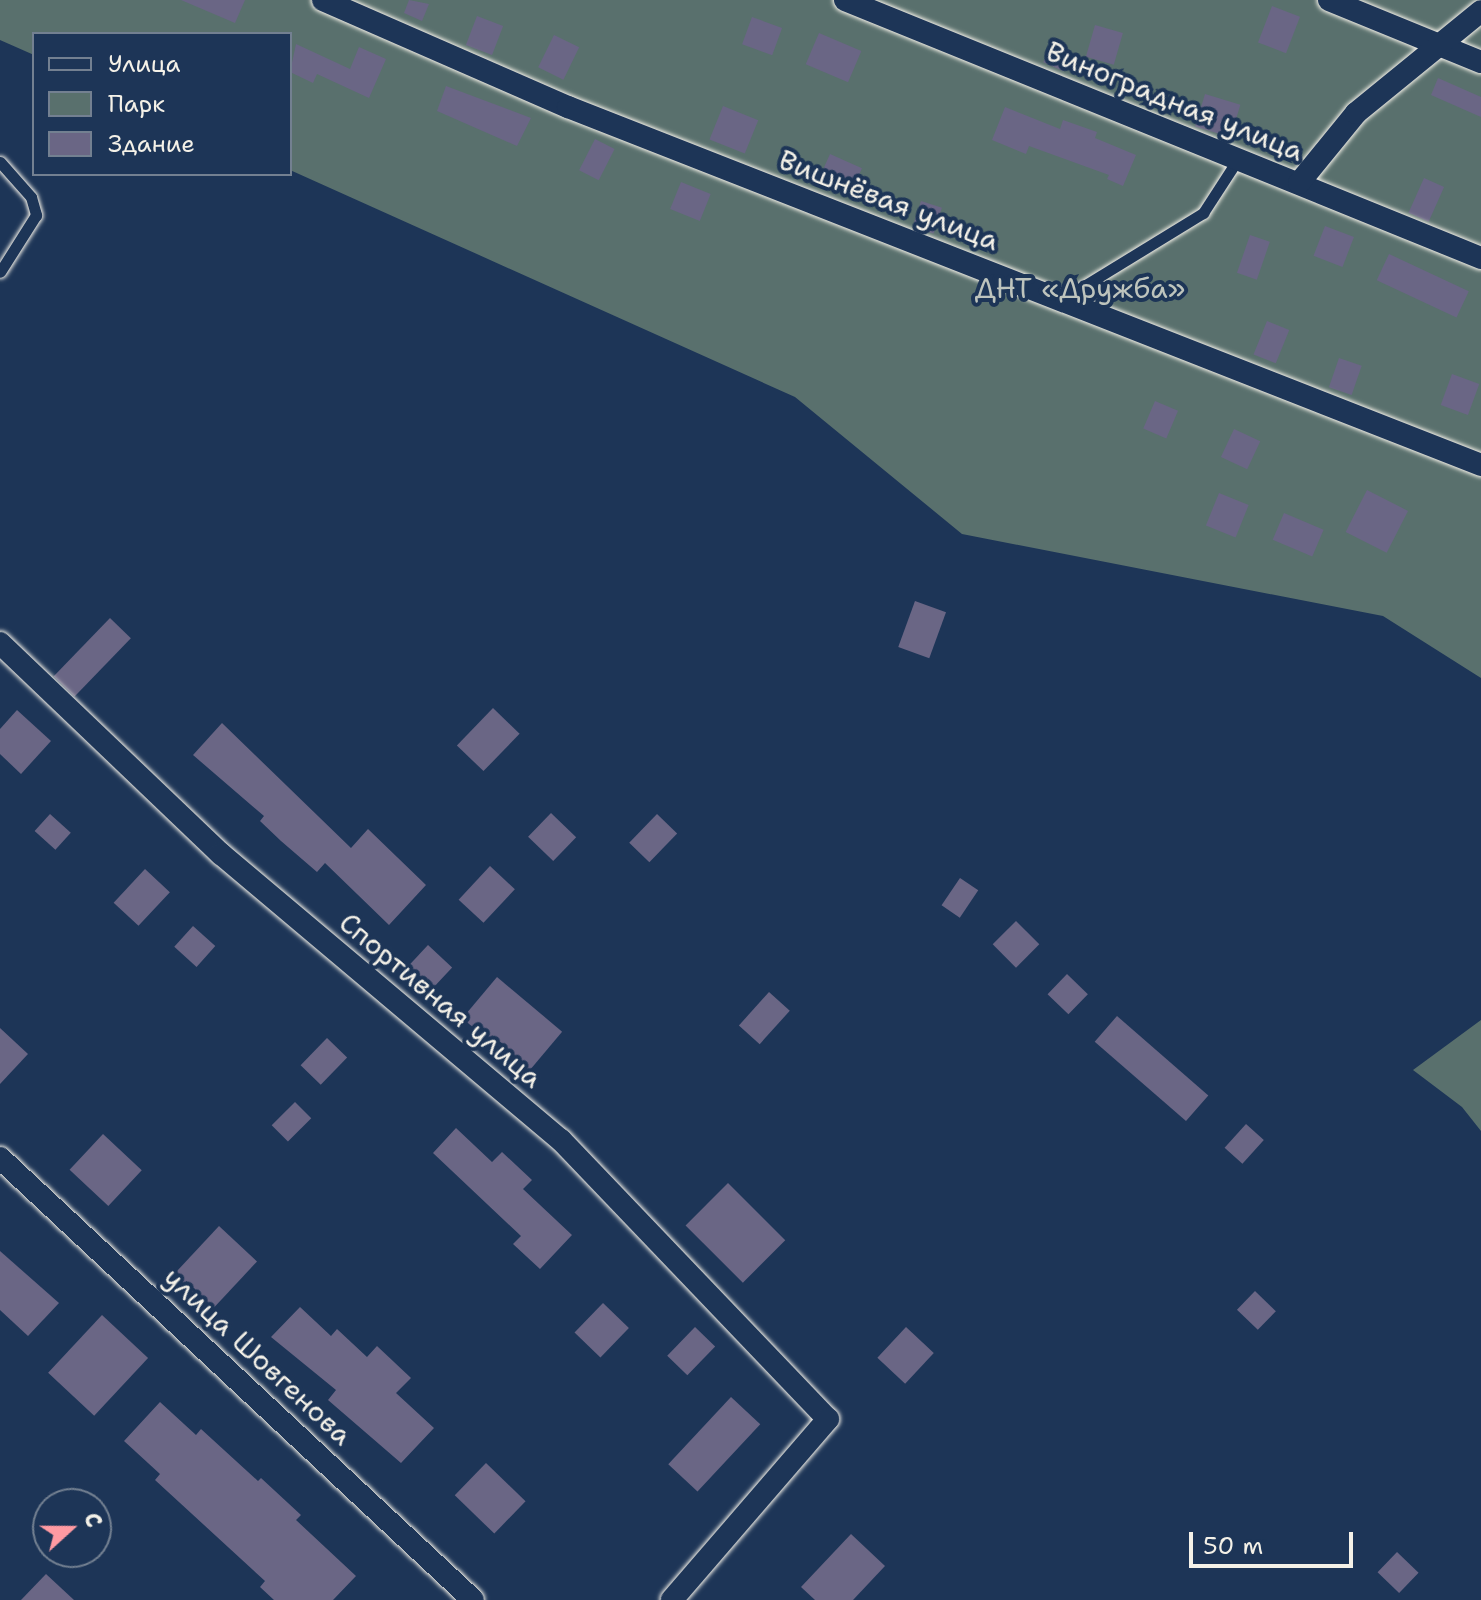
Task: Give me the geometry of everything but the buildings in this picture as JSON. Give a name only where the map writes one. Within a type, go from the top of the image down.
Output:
[{"type":"street","name":"Вишнёвая улица","points":[[323,0],[568,107],[1481,465]]},
{"type":"street","name":"Виноградная улица","points":[[845,0],[1481,258]]},
{"type":"street","points":[[1329,0],[1481,62]]},
{"type":"street","points":[[1299,183],[1356,113],[1481,11]]},
{"type":"street","name":"Спортивная улица","points":[[0,643],[221,854],[561,1140],[828,1419],[672,1600]]},
{"type":"street","name":"улица Шовгенова","points":[[0,1158],[473,1600]]},
{"type":"lane","points":[[1061,300],[1203,213],[1238,159]]},
{"type":"lane","points":[[0,162],[31,197],[36,215],[0,272]]},
{"type":"green space","name":"ДНТ «Дружба»","points":[[0,0],[1481,0],[1481,678],[1383,616],[962,534],[795,397],[292,171],[292,32],[32,32],[32,54],[0,40]]},
{"type":"green space","points":[[1481,1020],[1481,1131],[1462,1107],[1413,1070]]}]
